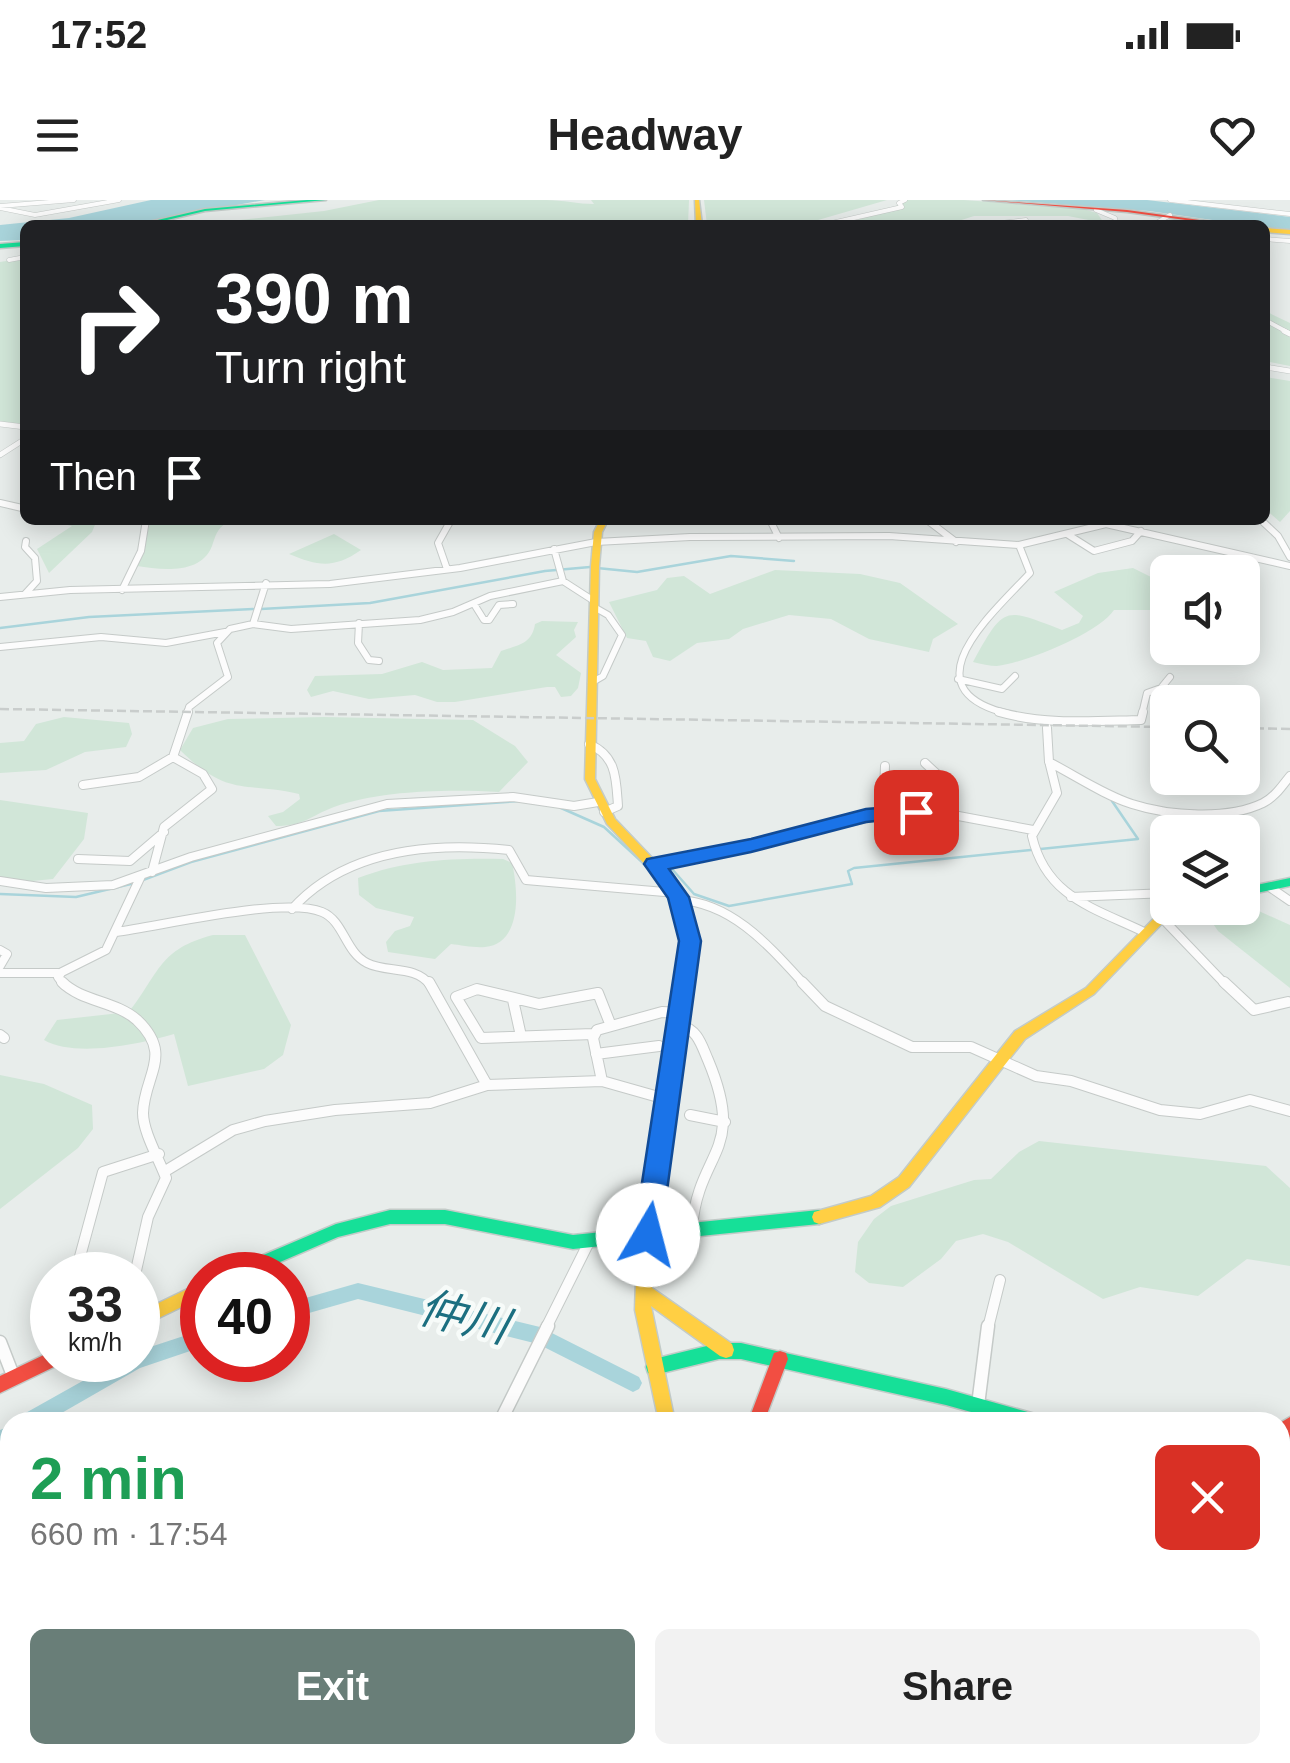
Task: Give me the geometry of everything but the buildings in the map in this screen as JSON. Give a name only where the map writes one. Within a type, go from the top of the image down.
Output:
[{"type":"street","points":[[0,209],[74,200]]},
{"type":"street","points":[[0,209],[28,216],[119,200]]},
{"type":"street","points":[[161,220],[205,210],[324,200]]},
{"type":"street","points":[[845,220],[902,207],[899,203],[904,200]]},
{"type":"street","points":[[985,200],[1198,220]]},
{"type":"street","points":[[1170,200],[1290,214]]},
{"type":"street","points":[[39,202],[39,214]]},
{"type":"street","points":[[1083,208],[1110,214],[1115,220]]},
{"type":"street","points":[[0,209],[14,214],[61,212]]},
{"type":"street","points":[[1163,220],[1170,216]]},
{"type":"street","points":[[9,260],[20,257]]},
{"type":"street","points":[[122,590],[140,551],[145,525]]},
{"type":"street","points":[[447,569],[438,543],[448,525]]},
{"type":"street","points":[[602,525],[596,542],[590,779],[599,804],[655,864],[678,897],[690,941],[648,1235],[643,1310],[666,1412]]},
{"type":"street","points":[[772,525],[779,538]]},
{"type":"street","points":[[933,525],[958,544]]},
{"type":"street","points":[[0,597],[266,583],[330,584],[447,569],[596,542],[889,536],[958,544],[1019,545],[1094,525]]},
{"type":"street","points":[[1116,525],[1290,566]]},
{"type":"street","points":[[1266,525],[1290,557]]},
{"type":"street","points":[[1067,534],[1094,551],[1132,541],[1141,531]]},
{"type":"street","points":[[25,594],[38,581],[35,558],[25,546],[26,541]]},
{"type":"street","points":[[1019,545],[1030,573],[1010,589],[985,620],[960,666],[958,679],[976,704],[990,711],[1046,720],[1134,720],[1144,718],[1148,693],[1161,688],[1170,677]]},
{"type":"street","points":[[554,548],[562,581],[608,615],[622,636],[603,676],[591,683]]},
{"type":"street","points":[[0,647],[101,636],[166,642],[254,624],[291,629],[420,620],[490,596],[562,581]]},
{"type":"street","points":[[254,624],[266,583]]},
{"type":"street","points":[[474,604],[484,620],[499,605],[513,604]]},
{"type":"street","points":[[359,623],[356,637],[361,651],[369,660],[379,662]]},
{"type":"street","points":[[83,785],[139,777],[173,757],[189,707],[228,678],[218,644],[225,632]]},
{"type":"street","points":[[958,679],[1002,689],[1015,676]]},
{"type":"street","points":[[1047,728],[1049,762],[1057,794],[1032,830],[1035,849],[1055,885],[1068,898],[1144,932]]},
{"type":"street","points":[[0,881],[85,888],[388,804],[513,797],[617,808],[615,764],[590,744]]},
{"type":"street","points":[[0,950],[8,954],[0,969],[58,973],[100,956],[173,818],[212,789],[204,774],[173,757]]},
{"type":"street","points":[[1049,762],[1132,804],[1180,813],[1227,812],[1260,806],[1290,776]]},
{"type":"street","points":[[925,763],[939,776],[938,785],[929,794],[928,812]]},
{"type":"street","points":[[885,766],[884,790],[916,812]]},
{"type":"street","points":[[599,804],[617,793]]},
{"type":"street","points":[[655,864],[751,846],[866,816],[928,812],[1032,830]]},
{"type":"street","points":[[78,858],[115,864],[130,860],[164,832]]},
{"type":"street","points":[[292,909],[312,886],[342,868],[404,852],[509,850],[526,880],[678,897],[733,916],[825,1006],[912,1047],[958,1044],[1036,1076],[1084,1084],[1160,1110],[1200,1114],[1250,1100],[1290,1111]]},
{"type":"street","points":[[1260,890],[1290,882]]},
{"type":"street","points":[[1271,888],[1290,901]]},
{"type":"street","points":[[1068,898],[1150,894]]},
{"type":"street","points":[[116,932],[292,909],[318,910],[330,917],[355,954],[366,963],[409,970],[427,979],[487,1085]]},
{"type":"street","points":[[286,1252],[330,1233],[400,1217],[445,1217],[539,1238],[590,1240],[834,1215],[882,1198],[912,1174],[1020,1035],[1090,991],[1151,925]]},
{"type":"street","points":[[1176,925],[1248,1007],[1254,1010],[1288,1002]]},
{"type":"street","points":[[58,973],[66,987],[132,1014],[154,1044],[157,1064],[147,1086],[143,1114],[166,1170]]},
{"type":"street","points":[[611,1026],[598,993],[539,1004],[477,990],[456,997],[482,1038],[594,1034],[662,1012],[681,1019],[691,1028],[698,1036],[725,1122],[720,1144],[694,1203],[692,1227]]},
{"type":"street","points":[[513,1000],[521,1036]]},
{"type":"street","points":[[594,1034],[602,1081]]},
{"type":"street","points":[[596,1054],[659,1046]]},
{"type":"street","points":[[141,1252],[148,1216],[166,1170],[220,1137],[265,1121],[335,1110],[430,1103],[487,1085],[602,1081],[669,1100]]},
{"type":"street","points":[[690,1115],[725,1122]]},
{"type":"street","points":[[82,1252],[103,1172],[111,1166],[159,1154]]},
{"type":"street","points":[[505,1412],[590,1240]]},
{"type":"street","points":[[978,1405],[988,1325],[1000,1280]]},
{"type":"street","points":[[644,1292],[726,1350]]},
{"type":"street","points":[[0,1342],[14,1378]]},
{"type":"street","points":[[654,1366],[726,1350],[780,1358],[1001,1412]]},
{"type":"street","points":[[760,1412],[780,1358]]},
{"type":"street","points":[[0,1385],[30,1370]]},
{"type":"green space","points":[[379,200],[546,200],[594,204],[591,200],[689,200],[688,220],[240,220],[324,211]]},
{"type":"green space","points":[[704,200],[887,200],[818,220],[706,220]]},
{"type":"green space","points":[[899,200],[964,200],[1083,209],[1097,213],[1102,220],[974,216],[962,220],[858,220],[901,204]]},
{"type":"green space","points":[[20,259],[20,429],[0,424],[0,262]]},
{"type":"green space","points":[[1270,313],[1290,323],[1290,366],[1270,362]]},
{"type":"green space","points":[[1270,378],[1290,381],[1290,511],[1280,522],[1270,513]]},
{"type":"green space","points":[[68,525],[95,525],[49,573],[37,549],[72,526]]},
{"type":"green space","points":[[150,525],[224,525],[199,562],[179,568],[137,566]]},
{"type":"green space","points":[[334,534],[361,550],[326,564],[289,554]]},
{"type":"green space","points":[[1133,568],[1150,576],[1150,610],[1114,610],[1078,637],[1009,664],[973,662],[992,629],[1008,616],[1017,615],[1062,630],[1079,623],[1083,616],[1054,592],[1098,573]]},
{"type":"green space","points":[[775,570],[860,574],[900,583],[958,624],[933,639],[929,652],[869,639],[831,619],[789,615],[743,629],[729,639],[697,643],[670,661],[653,657],[646,641],[627,638],[609,602],[657,590],[667,578],[684,576],[710,594]]},
{"type":"green space","points":[[578,622],[576,637],[556,655],[581,673],[578,688],[571,696],[561,697],[555,687],[547,687],[437,702],[415,695],[369,699],[333,691],[311,697],[307,690],[315,676],[382,674],[422,662],[443,670],[492,668],[501,651],[527,640],[535,624]]},
{"type":"green space","points":[[64,717],[129,723],[132,734],[126,747],[85,752],[46,770],[0,773],[0,743],[24,741],[36,724]]},
{"type":"green space","points":[[228,719],[473,720],[515,746],[528,762],[499,792],[438,791],[372,797],[334,807],[300,822],[276,826],[268,816],[283,812],[300,799],[299,794],[224,782],[180,750],[193,728]]},
{"type":"green space","points":[[0,800],[88,813],[84,839],[53,879],[22,882],[0,878]]},
{"type":"green space","points":[[503,859],[512,863],[515,913],[506,936],[485,947],[451,944],[435,959],[388,952],[386,942],[395,931],[410,926],[414,917],[376,908],[359,895],[358,878],[394,867],[447,860]]},
{"type":"green space","points":[[1260,912],[1290,925],[1290,988],[1214,925],[1260,925]]},
{"type":"green space","points":[[213,935],[245,935],[291,1025],[283,1055],[264,1069],[188,1086],[174,1034],[90,1049],[44,1040],[57,1020],[129,1012],[171,955]]},
{"type":"green space","points":[[0,1075],[44,1084],[92,1105],[93,1129],[78,1148],[0,1209]]},
{"type":"green space","points":[[1039,1141],[1266,1166],[1290,1188],[1290,1266],[1247,1259],[1198,1296],[1140,1287],[1103,1299],[1008,1242],[983,1234],[956,1241],[941,1259],[903,1287],[869,1283],[855,1272],[858,1242],[874,1219],[891,1206],[974,1180],[991,1179],[1019,1152]]},
{"type":"water","points":[[151,200],[265,200],[154,220],[49,220]]},
{"type":"water","points":[[1006,200],[1147,200],[1290,217],[1290,231],[1270,228],[1270,220],[1212,220]]},
{"type":"water","points":[[20,223],[20,240],[0,241],[0,225]]},
{"type":"waterway","points":[[597,568],[637,572],[731,556],[794,561]]},
{"type":"waterway","points":[[261,609],[370,603],[545,571],[590,567]]},
{"type":"waterway","points":[[0,628],[89,617],[253,609]]},
{"type":"waterway","points":[[143,880],[191,862],[379,811],[519,801]]},
{"type":"waterway","points":[[663,872],[672,869],[694,894],[729,906],[852,884],[848,871],[854,868],[1138,839],[1112,801]]},
{"type":"waterway","points":[[561,808],[604,827],[655,874]]},
{"type":"waterway","points":[[0,894],[76,897],[135,883]]},
{"type":"waterway","name":"仲川","points":[[310,1305],[358,1291],[540,1336],[633,1383]]},
{"type":"waterway","name":"仲川","points":[[160,1353],[180,1346]]},
{"type":"waterway","name":"仲川","points":[[46,1412],[99,1382]]},
{"type":"railway","points":[[0,709],[1150,727]]},
{"type":"railway","points":[[1260,728],[1290,729]]},
{"type":"traffic: fast","points":[[161,220],[205,210],[324,200]]},
{"type":"traffic: fast","points":[[0,246],[20,244]]},
{"type":"traffic: fast","points":[[1260,888],[1290,882]]},
{"type":"traffic: fast","points":[[287,1252],[336,1231],[390,1217],[445,1217],[573,1242],[819,1217]]},
{"type":"traffic: fast","points":[[654,1367],[719,1351],[741,1351],[999,1412]]},
{"type":"traffic: slow","points":[[697,200],[699,220]]},
{"type":"traffic: slow","points":[[1270,230],[1290,232]]},
{"type":"traffic: slow","points":[[602,525],[595,566],[590,779],[611,821],[674,888],[690,941],[644,1281],[643,1310],[665,1412]]},
{"type":"traffic: slow","points":[[819,1217],[875,1202],[904,1182],[1020,1035],[1090,991],[1154,925]]},
{"type":"traffic: slow","points":[[644,1292],[726,1350]]},
{"type":"traffic: slow","points":[[160,1310],[180,1300]]},
{"type":"traffic: jam","points":[[985,200],[1195,220]]},
{"type":"traffic: jam","points":[[760,1412],[780,1359]]},
{"type":"traffic: jam","points":[[0,1385],[30,1370]]},
{"type":"route","points":[[648,1235],[690,941],[674,888],[655,864],[751,846],[866,816],[916,812]]}]
